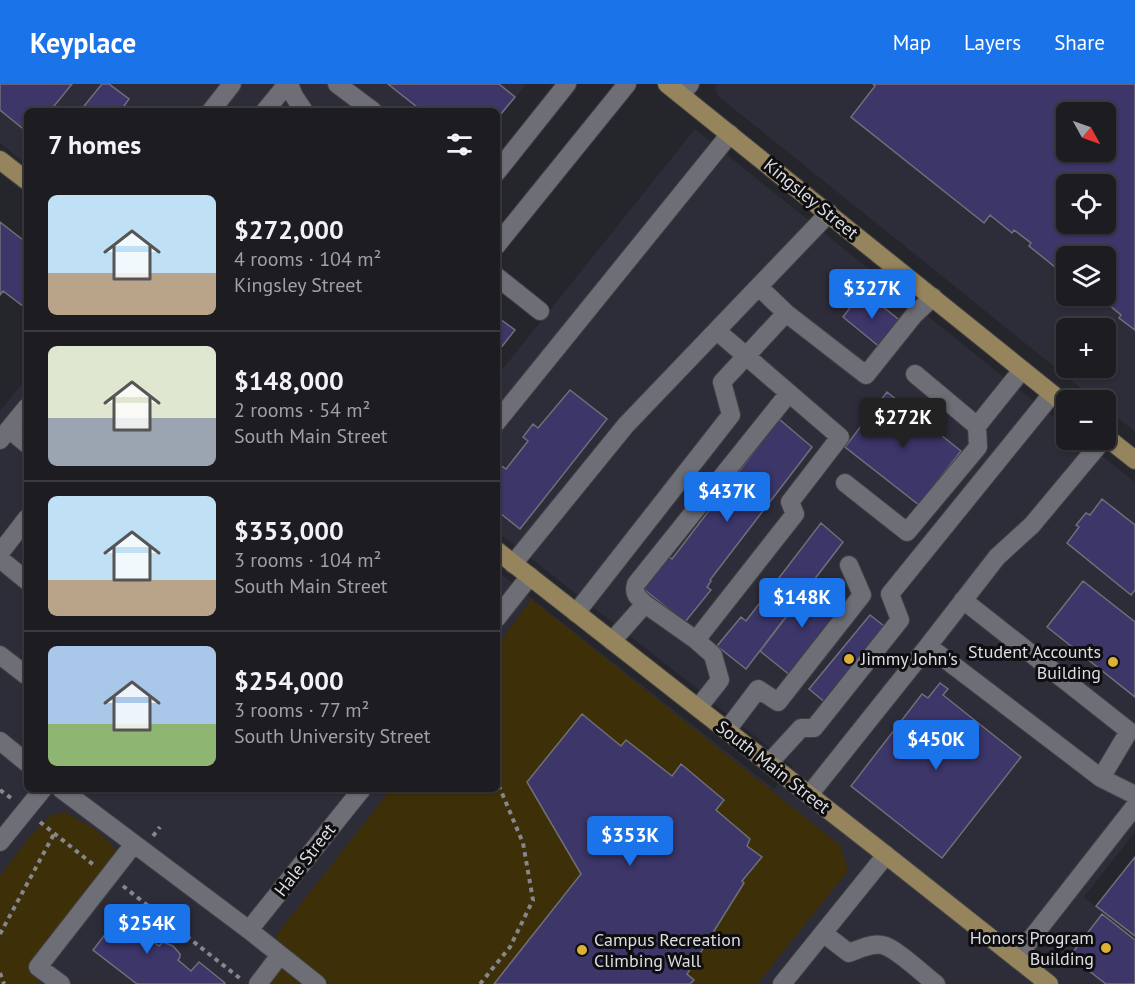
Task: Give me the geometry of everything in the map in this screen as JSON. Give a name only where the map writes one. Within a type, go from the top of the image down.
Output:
[{"type":"main road","name":"Kingsley Street","points":[[679,88],[730,134],[1056,397]]},
{"type":"main road","points":[[0,160],[24,179]]},
{"type":"main road","points":[[1116,447],[1135,460]]},
{"type":"main road","name":"South Main Street","points":[[500,553],[1049,984]]},
{"type":"street","points":[[213,108],[232,84]]},
{"type":"street","points":[[268,108],[288,84],[302,108]]},
{"type":"street","points":[[338,84],[369,108]]},
{"type":"street","points":[[500,168],[567,84]]},
{"type":"street","points":[[500,241],[627,84]]},
{"type":"street","points":[[500,418],[730,134]]},
{"type":"street","points":[[513,564],[626,425],[829,213]]},
{"type":"street","points":[[500,279],[540,311]]},
{"type":"street","points":[[759,287],[786,313],[866,375],[914,315],[933,297]]},
{"type":"street","points":[[576,613],[731,415],[722,382],[786,313]]},
{"type":"street","points":[[696,640],[795,514],[790,502],[840,437],[717,331]]},
{"type":"street","points":[[845,483],[907,532],[978,447],[977,426],[1022,370]]},
{"type":"street","points":[[915,374],[977,426]]},
{"type":"street","points":[[698,708],[720,680],[713,655],[645,604],[635,594],[634,589],[789,393]]},
{"type":"street","points":[[769,763],[801,728],[814,728],[900,620],[891,594],[1052,394]]},
{"type":"street","points":[[24,411],[4,435],[24,443]]},
{"type":"street","points":[[809,795],[997,557],[1032,525],[1094,450]]},
{"type":"street","points":[[0,553],[24,522]]},
{"type":"street","points":[[0,560],[24,579]]},
{"type":"street","points":[[727,730],[758,689],[778,702],[862,595],[849,566]]},
{"type":"street","points":[[500,614],[530,576]]},
{"type":"street","points":[[963,600],[1129,731],[1101,778]]},
{"type":"street","points":[[612,641],[645,604]]},
{"type":"street","points":[[928,646],[1101,778],[1135,795]]},
{"type":"street","points":[[0,655],[24,674]]},
{"type":"street","points":[[0,741],[24,761]]},
{"type":"street","points":[[0,843],[41,792]]},
{"type":"street","points":[[65,792],[317,984]]},
{"type":"street","name":"Hale Street","points":[[249,930],[360,792]]},
{"type":"street","points":[[1016,958],[1135,806]]},
{"type":"street","points":[[61,984],[39,967],[134,844]]},
{"type":"street","points":[[782,984],[886,855]]},
{"type":"street","points":[[823,933],[849,953],[870,945],[883,945],[896,952],[936,984]]},
{"type":"street","points":[[258,984],[280,955]]},
{"type":"path","points":[[480,984],[510,946],[533,900],[523,843],[500,788]]},
{"type":"path","points":[[0,934],[54,834]]},
{"type":"path","points":[[0,973],[4,984]]},
{"type":"shaded area","points":[[0,84],[526,84],[500,117],[500,108],[24,108],[24,163],[0,143]]},
{"type":"shaded area","points":[[716,84],[1135,84],[1135,432],[1116,416],[1116,390],[1084,390],[1069,378],[1116,378],[1116,318],[1056,318],[1056,368],[718,96]]},
{"type":"shaded area","points":[[695,129],[1056,419],[1056,450],[1095,450],[1135,482],[1135,832],[1084,897],[1135,938],[1135,984],[0,984],[0,411],[24,381],[24,792],[500,792],[500,573],[774,789],[793,767],[500,534],[500,372]]},
{"type":"shaded area","points":[[531,599],[841,846],[848,871],[757,984],[267,984],[277,934],[389,792],[500,792],[500,642]]},
{"type":"shaded area","points":[[65,812],[96,830],[120,852],[36,984],[0,984],[0,876],[30,836],[51,815]]},
{"type":"building","points":[[0,84],[72,84],[52,108],[24,108],[24,130],[0,110]]},
{"type":"building","points":[[102,84],[109,84],[129,99],[124,106],[127,108],[82,108]]},
{"type":"building","points":[[388,84],[499,84],[515,97],[500,115],[500,108],[418,108]]},
{"type":"building","points":[[873,84],[1135,84],[1135,330],[1119,318],[1121,315],[1110,306],[1116,306],[1116,246],[1056,246],[1056,268],[1029,246],[1031,243],[1014,230],[1012,233],[990,215],[984,223],[851,117],[875,86]]},
{"type":"building","points":[[0,222],[24,241],[24,307],[3,291],[0,295]]},
{"type":"building","points":[[863,291],[902,322],[881,348],[843,317]]},
{"type":"building","points":[[500,319],[515,330],[500,349]]},
{"type":"building","points":[[570,390],[607,419],[520,529],[500,513],[500,465],[506,469],[528,441],[523,437],[533,424],[538,428]]},
{"type":"building","points":[[887,392],[961,451],[919,505],[845,447]]},
{"type":"building","points":[[779,419],[812,447],[710,580],[707,587],[711,590],[685,622],[641,587],[667,555],[672,559]]},
{"type":"building","points":[[1102,499],[1135,525],[1135,590],[1131,595],[1067,543],[1079,527],[1076,525],[1086,513],[1090,515]]},
{"type":"building","points":[[821,523],[843,542],[746,669],[717,646],[741,617],[746,621]]},
{"type":"building","name":"Student Accounts Building","points":[[1083,581],[1135,622],[1135,697],[1047,627]]},
{"type":"building","points":[[813,582],[845,608],[791,676],[760,651]]},
{"type":"building","name":"Jimmy John's","points":[[870,615],[888,629],[827,704],[809,689]]},
{"type":"building","points":[[940,683],[948,689],[943,695],[1021,757],[942,858],[851,786],[922,694],[928,698]]},
{"type":"building","points":[[582,714],[621,746],[626,740],[672,776],[681,764],[724,800],[716,810],[750,839],[747,846],[762,857],[742,881],[744,883],[687,974],[694,980],[690,984],[494,984],[581,874],[527,782]]},
{"type":"building","points":[[1135,857],[1135,936],[1096,906]]},
{"type":"building","points":[[127,906],[153,926],[146,936],[159,946],[163,942],[173,946],[180,954],[178,960],[191,971],[199,962],[225,983],[137,984],[93,950]]},
{"type":"building","name":"Honors Program Building","points":[[1102,914],[1135,940],[1135,984],[1106,984],[1070,956]]},
{"type":"place","name":"Jimmy John's","points":[[849,659]]},
{"type":"place","name":"Student Accounts Building","points":[[1113,662]]},
{"type":"place","name":"Honors Program Building","points":[[1106,948]]},
{"type":"place","name":"Campus Recreation Climbing Wall","points":[[582,950]]}]
